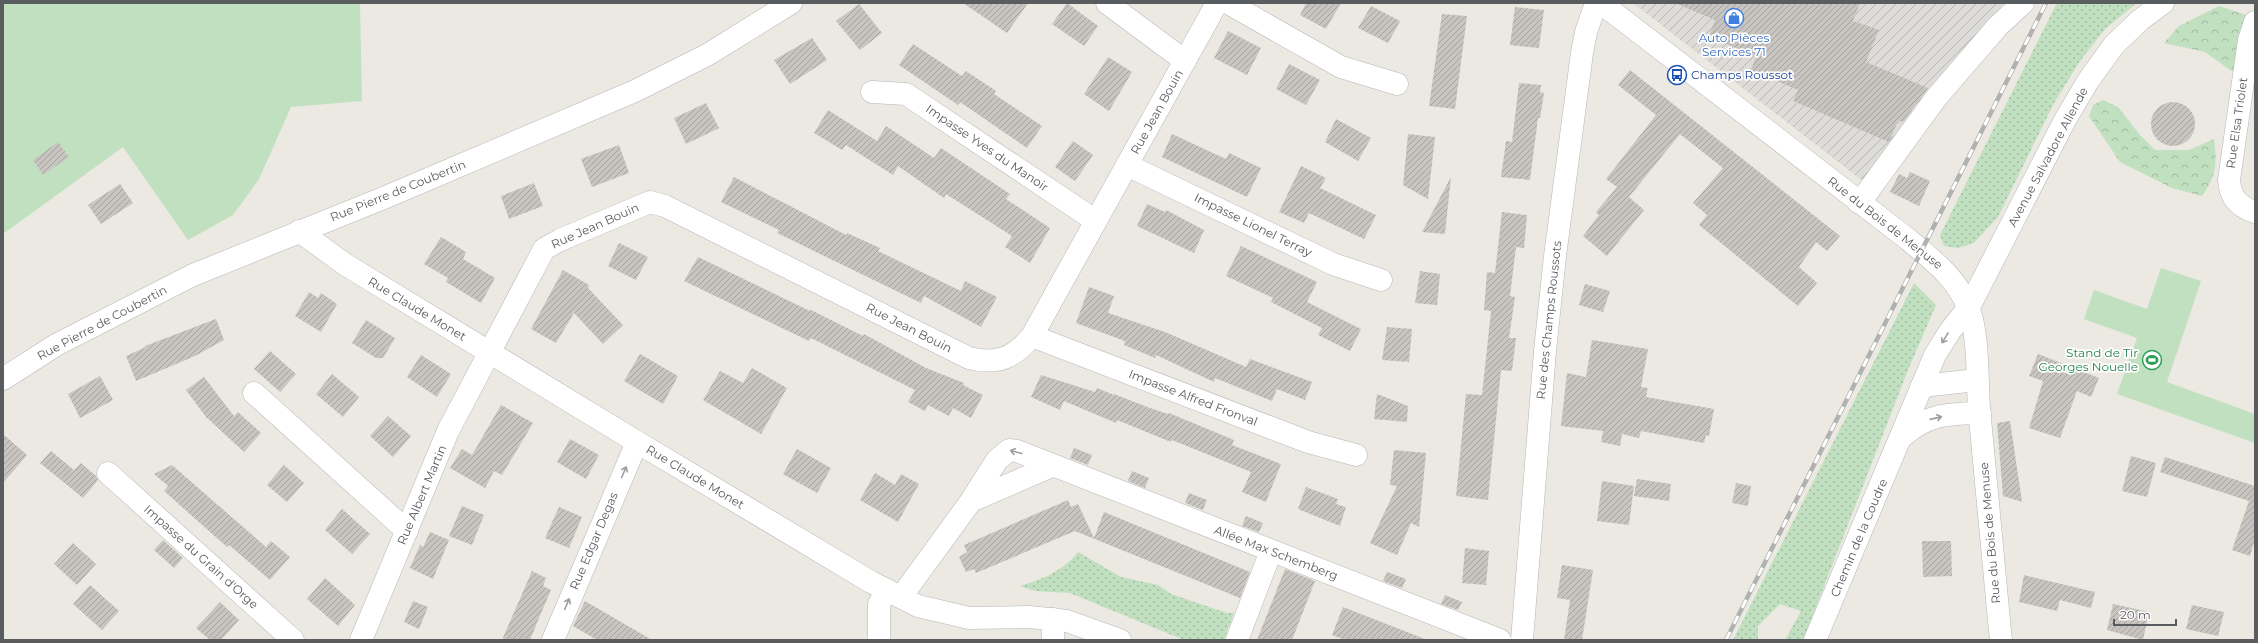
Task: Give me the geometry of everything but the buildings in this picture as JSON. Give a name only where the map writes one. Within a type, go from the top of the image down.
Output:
[{"type":"street","name":"Rue Pierre de Coubertin","points":[[3,379],[56,345],[193,275],[386,197],[635,91],[707,55],[792,3]]},
{"type":"street","points":[[1107,3],[1185,61]]},
{"type":"street","name":"Rue Jean Bouin","points":[[490,353],[544,250],[560,240],[650,202],[665,206],[969,358],[984,362],[1011,356],[1022,348],[1032,336],[1217,3]]},
{"type":"street","points":[[1228,3],[1341,67],[1397,84]]},
{"type":"street","name":"Rue des Champs Roussots","points":[[1522,640],[1545,351],[1555,256],[1582,53],[1596,3]]},
{"type":"street","name":"Rue du Bois de Menuse","points":[[1600,3],[1946,271],[1959,287],[1969,308],[1974,333],[2001,640]]},
{"type":"street","points":[[1858,202],[1866,194],[1936,98],[1998,26],[2022,3]]},
{"type":"street","name":"Avenue Salvadore Allende","points":[[1922,386],[1935,355],[1950,331],[1969,308],[2065,120],[2088,81],[2114,45],[2140,20],[2162,3]]},
{"type":"street","name":"Rue Elsa Triolet","points":[[2255,22],[2249,40],[2229,180],[2233,197],[2239,204],[2255,212]]},
{"type":"street","name":"Impasse Yves du Manoir","points":[[872,92],[906,94],[1096,221]]},
{"type":"street","name":"Impasse Lionel Terray","points":[[1127,165],[1333,264],[1381,280]]},
{"type":"street","name":"Rue Claude Monet","points":[[299,231],[346,266],[637,442],[918,606],[969,618],[1053,619],[1086,626],[1120,640]]},
{"type":"street","name":"Impasse Alfred Fronval","points":[[1032,336],[1308,442],[1356,455]]},
{"type":"street","name":"Rue Albert Martin","points":[[361,640],[448,431],[472,383],[490,353]]},
{"type":"street","points":[[1922,386],[1977,380]]},
{"type":"street","name":"Chemin de la Coudre","points":[[1815,640],[1903,436],[1922,386]]},
{"type":"street","points":[[254,393],[406,531]]},
{"type":"street","points":[[1903,436],[1918,423],[1933,418],[1953,414],[1980,413]]},
{"type":"street","name":"Rue Edgar Degas","points":[[553,640],[637,442]]},
{"type":"street","name":"Allée Max Schemberg","points":[[879,640],[879,604],[894,593],[971,501],[997,460],[1009,450],[1500,640]]},
{"type":"street","points":[[971,501],[1052,466]]},
{"type":"street","name":"Impasse du Grain d'Orge","points":[[108,473],[293,640]]},
{"type":"street","points":[[1237,640],[1271,551]]},
{"type":"street","points":[[1053,619],[1053,640]]},
{"type":"shaded area","points":[[1633,3],[2004,3],[1954,62],[1864,182]]},
{"type":"green space","points":[[3,3],[360,3],[362,101],[291,107],[259,179],[233,215],[188,240],[123,147],[3,234]]},
{"type":"green space","points":[[2057,3],[2137,3],[2105,29],[2080,61],[2054,103],[1998,217],[1974,243],[1958,248],[1944,246],[1940,235]]},
{"type":"green space","points":[[2219,6],[2249,16],[2238,38],[2233,72],[2205,52],[2164,43],[2179,26]]},
{"type":"green space","points":[[2103,100],[2118,107],[2140,135],[2155,150],[2189,150],[2214,139],[2216,155],[2215,169],[2211,182],[2202,196],[2172,188],[2120,162],[2089,116],[2093,105]]},
{"type":"green space","name":"Stand de Tir Georges Nouelle","points":[[2161,268],[2201,281],[2167,382],[2255,414],[2255,443],[2117,394],[2137,338],[2084,319],[2094,290],[2147,309]]},
{"type":"green space","points":[[1914,283],[1936,305],[1908,370],[1803,640],[1785,640],[1801,611],[1780,604],[1758,626],[1758,640],[1733,640]]},
{"type":"green space","points":[[1078,552],[1121,577],[1158,585],[1171,594],[1227,613],[1234,613],[1224,640],[1184,640],[1070,593],[1035,591],[1020,586],[1052,574],[1072,559]]},
{"type":"railway","points":[[1726,640],[2046,3]]},
{"type":"place","name":"Auto Pièces Services 71","points":[[1734,18]]},
{"type":"place","name":"Champs Roussot","points":[[1677,75]]},
{"type":"place","name":"Stand de Tir Georges Nouelle","points":[[2152,360]]}]
